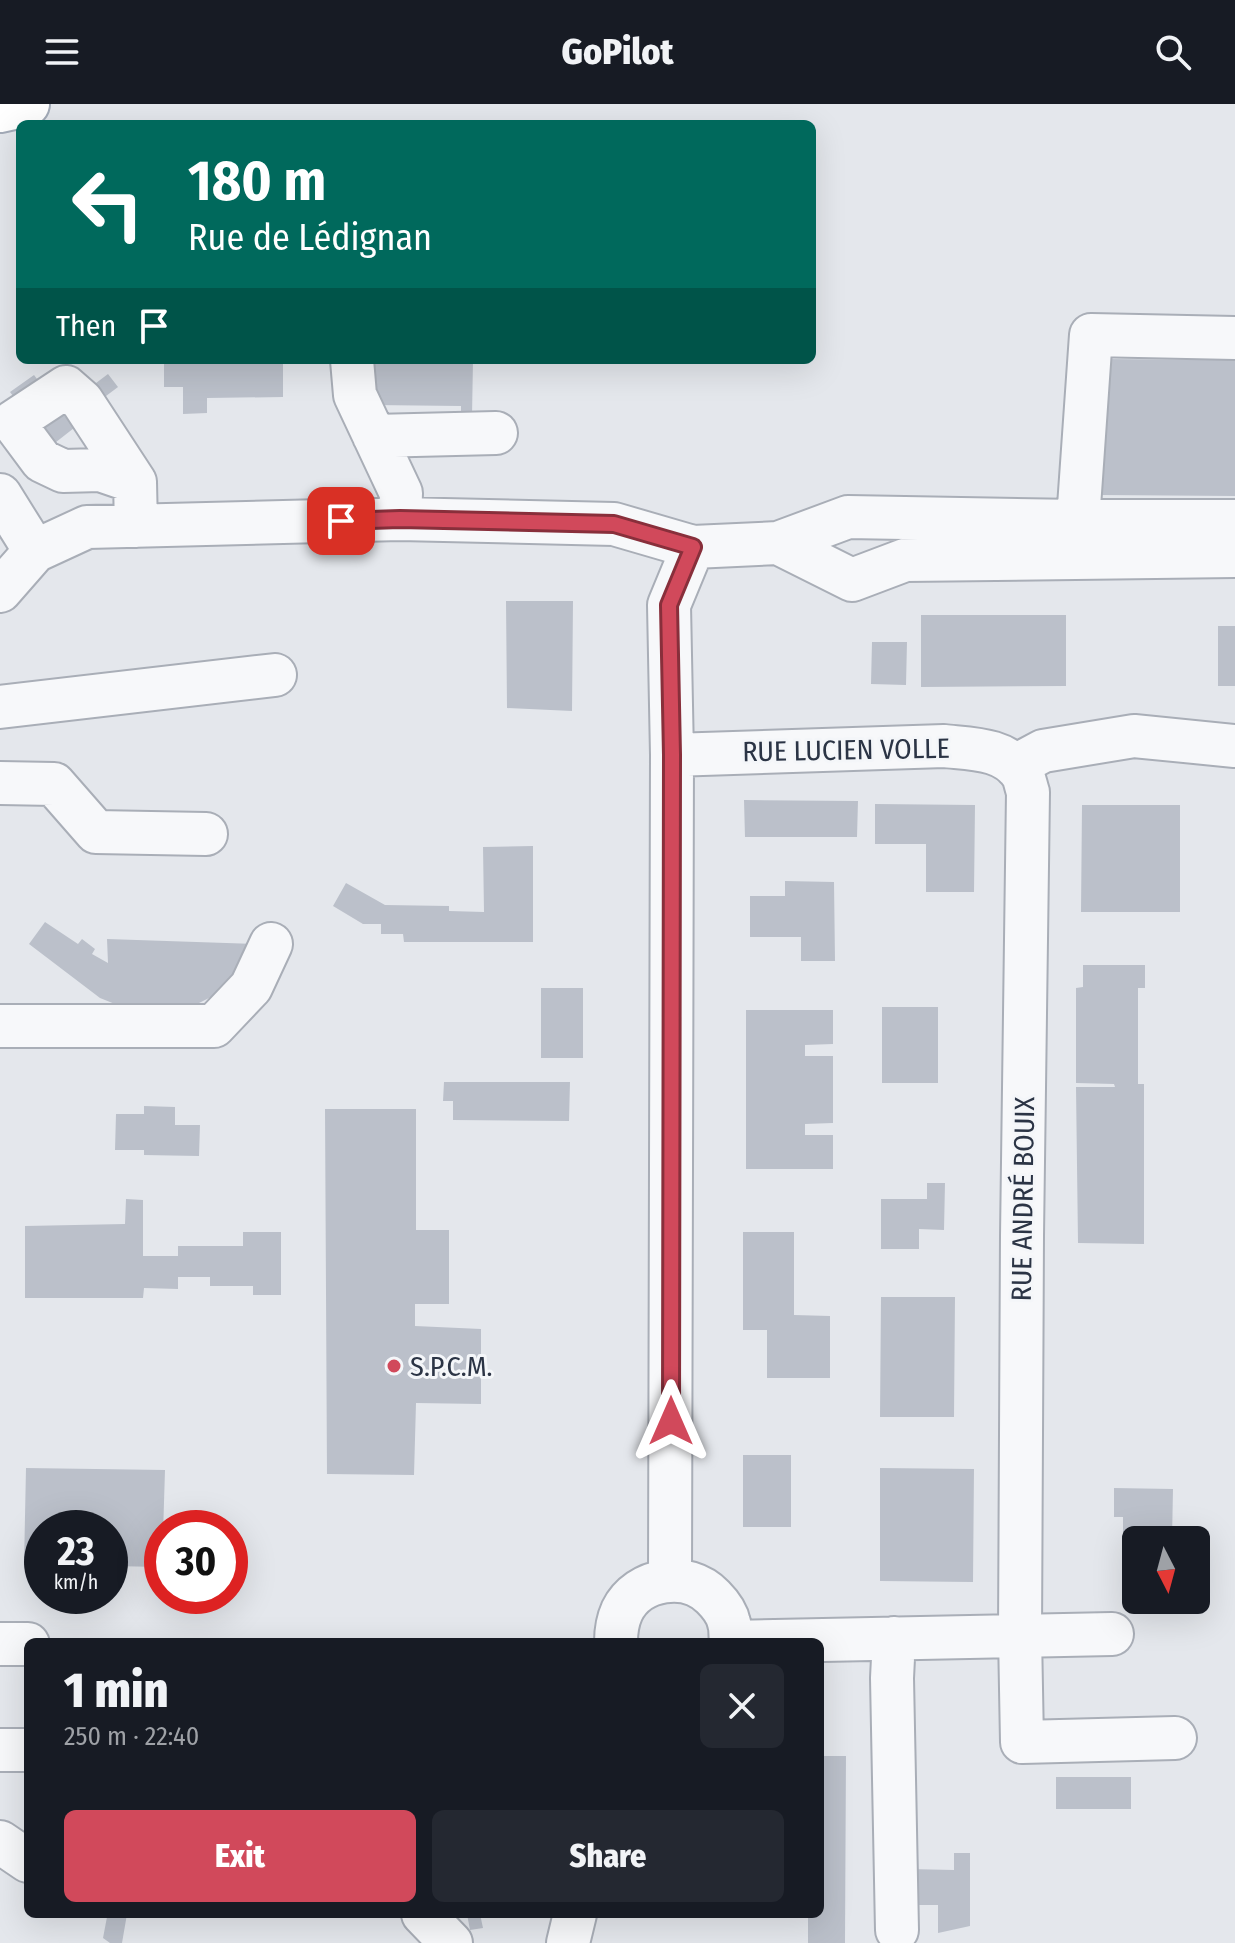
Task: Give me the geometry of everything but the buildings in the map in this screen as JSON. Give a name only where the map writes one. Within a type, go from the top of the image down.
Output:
[{"type":"main road","points":[[0,110],[27,104]]},
{"type":"street","points":[[1078,521],[1091,335],[1235,338]]},
{"type":"street","points":[[352,364],[355,395],[401,493],[400,519]]},
{"type":"street","points":[[374,436],[496,433]]},
{"type":"street","points":[[135,482],[136,526]]},
{"type":"street","points":[[0,495],[35,551]]},
{"type":"street","points":[[0,591],[35,551],[87,527],[400,519],[614,524],[693,547],[778,543],[848,517],[1235,521]]},
{"type":"street","points":[[778,543],[852,580],[905,560],[1235,556]]},
{"type":"street","points":[[670,1580],[672,755],[669,605],[693,547]]},
{"type":"street","points":[[0,707],[275,675]]},
{"type":"street","points":[[1015,766],[1043,751],[1134,736],[1235,746]]},
{"type":"street","name":"RUE LUCIEN VOLLE","points":[[672,755],[944,746],[981,750],[1006,757],[1015,766]]},
{"type":"street","name":"RUE ANDRÉ BOUIX","points":[[1015,766],[1023,775],[1028,792],[1022,1236],[1022,1742],[1175,1738]]},
{"type":"street","points":[[0,783],[54,784],[96,832],[206,834]]},
{"type":"street","points":[[0,1026],[214,1026],[251,987],[271,944]]},
{"type":"street","points":[[616,1638],[616,1627],[623,1609],[636,1594],[652,1584],[670,1580],[690,1582],[707,1591],[721,1605],[729,1622],[731,1638]]},
{"type":"street","points":[[824,1640],[1112,1634]]},
{"type":"street","points":[[894,1638],[892,1678],[897,1930]]},
{"type":"street","points":[[0,1644],[24,1644]]},
{"type":"street","points":[[0,1750],[24,1750]]},
{"type":"street","points":[[0,1842],[24,1858]]},
{"type":"street","points":[[427,1918],[451,1943]]},
{"type":"street","points":[[568,1943],[574,1918]]},
{"type":"place","name":"S.P.C.M.","points":[[394,1366]]},
{"type":"route","points":[[341,521],[400,519],[614,524],[693,547],[669,605],[672,755],[671,1421]]}]
